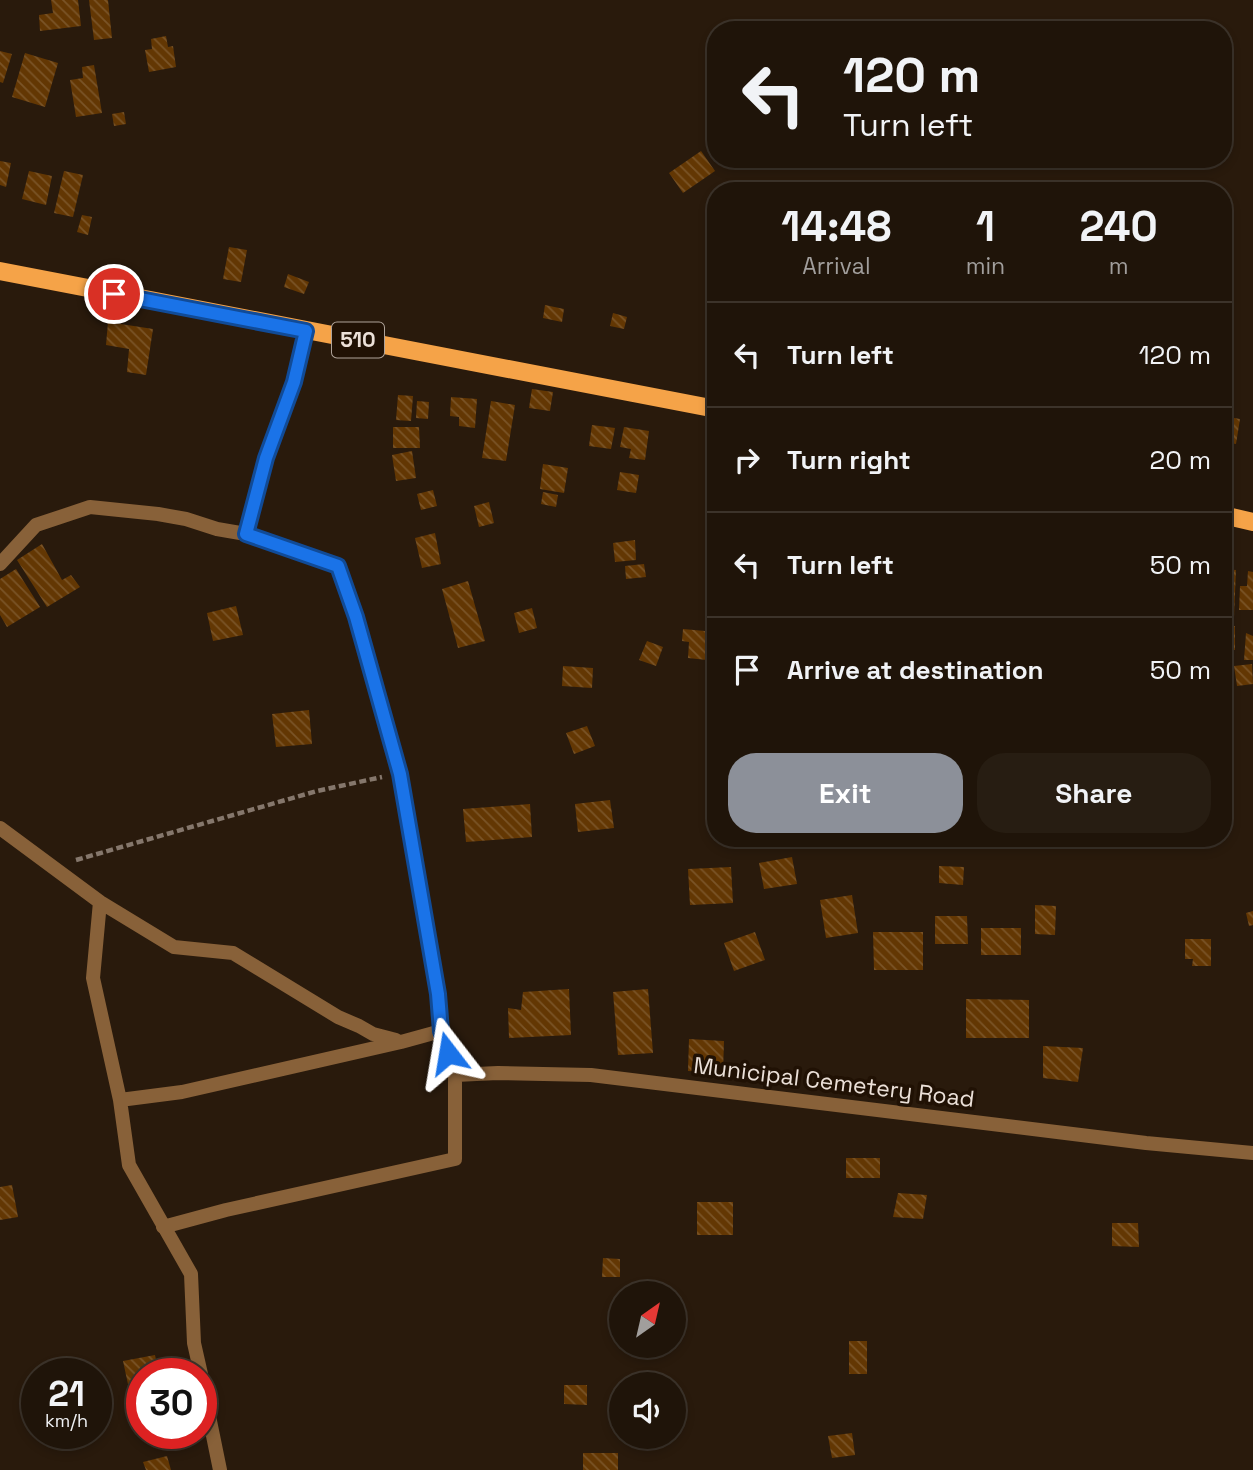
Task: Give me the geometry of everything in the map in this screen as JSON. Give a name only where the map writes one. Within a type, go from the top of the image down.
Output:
[{"type":"main road","name":"510","points":[[0,271],[707,407]]},
{"type":"main road","points":[[1232,517],[1253,522]]},
{"type":"street","points":[[246,534],[266,458],[294,382],[306,331]]},
{"type":"street","points":[[0,564],[36,525],[90,507],[158,514],[246,534],[338,566],[356,617],[400,774],[438,994],[441,1031],[455,1075],[455,1159],[226,1210],[163,1227]]},
{"type":"street","points":[[0,828],[100,902],[174,947],[233,953],[338,1017],[373,1034],[401,1042]]},
{"type":"street","points":[[100,902],[93,978],[120,1100],[129,1165],[191,1274],[194,1343],[197,1358]]},
{"type":"street","points":[[120,1100],[182,1092],[441,1031]]},
{"type":"street","name":"Municipal Cemetery Road","points":[[455,1075],[591,1075],[1146,1143],[1253,1153]]},
{"type":"street","points":[[216,1449],[220,1470]]},
{"type":"path","points":[[52,867],[317,791],[400,774]]},
{"type":"building","points":[[51,0],[78,0],[81,26],[40,31],[39,15],[53,13]]},
{"type":"building","points":[[89,0],[108,0],[112,38],[94,40]]},
{"type":"building","points":[[166,36],[168,47],[173,46],[176,67],[149,72],[145,50],[152,49],[151,39]]},
{"type":"building","points":[[0,51],[12,54],[3,83],[0,82]]},
{"type":"building","points":[[25,53],[58,63],[45,107],[12,97]]},
{"type":"building","points":[[94,65],[102,113],[76,117],[70,80],[83,78],[82,67]]},
{"type":"building","points":[[124,112],[126,124],[114,126],[112,114]]},
{"type":"building","points":[[701,151],[707,160],[707,168],[715,171],[683,193],[669,173]]},
{"type":"building","points":[[0,161],[11,163],[6,187],[0,185]]},
{"type":"building","points":[[29,171],[52,176],[46,205],[22,199]]},
{"type":"building","points":[[64,171],[83,175],[73,217],[54,213]]},
{"type":"building","points":[[82,215],[92,217],[88,235],[77,232]]},
{"type":"building","points":[[229,247],[247,250],[241,282],[223,279]]},
{"type":"building","points":[[288,274],[309,282],[304,294],[284,287]]},
{"type":"building","points":[[545,305],[564,309],[562,322],[543,318]]},
{"type":"building","points":[[613,313],[627,317],[624,329],[610,326]]},
{"type":"building","points":[[108,322],[153,329],[146,375],[127,372],[129,349],[106,345]]},
{"type":"building","points":[[532,389],[553,392],[550,411],[529,408]]},
{"type":"building","points":[[398,395],[413,396],[411,421],[396,420]]},
{"type":"building","points":[[451,397],[477,399],[475,428],[459,426],[459,417],[450,416]]},
{"type":"building","points":[[417,401],[429,402],[428,419],[416,418]]},
{"type":"building","points":[[491,401],[515,405],[506,461],[482,458]]},
{"type":"building","points":[[1232,418],[1240,419],[1236,444],[1232,443]]},
{"type":"building","points":[[592,425],[615,428],[611,449],[589,446]]},
{"type":"building","points":[[393,427],[419,427],[420,448],[393,448]]},
{"type":"building","points":[[624,427],[649,431],[645,460],[629,458],[631,449],[620,447]]},
{"type":"building","points":[[412,451],[416,478],[396,481],[392,455]]},
{"type":"building","points":[[543,464],[568,468],[564,493],[540,489]]},
{"type":"building","points":[[620,472],[639,475],[636,493],[617,490]]},
{"type":"building","points":[[433,490],[437,506],[421,510],[417,494]]},
{"type":"building","points":[[543,492],[558,495],[556,507],[541,504]]},
{"type":"building","points":[[489,502],[494,523],[479,527],[474,506]]},
{"type":"building","points":[[435,533],[441,564],[422,568],[415,538]]},
{"type":"building","points":[[635,540],[636,560],[615,562],[613,543]]},
{"type":"building","points":[[42,544],[62,580],[71,575],[80,587],[47,607],[17,560]]},
{"type":"building","points":[[644,564],[646,577],[626,579],[625,566]]},
{"type":"building","points":[[16,569],[40,607],[7,627],[0,615],[0,579]]},
{"type":"building","points":[[1232,570],[1236,570],[1232,617]]},
{"type":"building","points":[[1248,571],[1253,572],[1253,610],[1239,610],[1240,586],[1247,586]]},
{"type":"building","points":[[468,581],[485,641],[458,648],[442,589]]},
{"type":"building","points":[[236,606],[243,635],[213,641],[207,613]]},
{"type":"building","points":[[532,608],[537,628],[519,633],[514,613]]},
{"type":"building","points":[[1232,626],[1235,626],[1235,650],[1232,650]]},
{"type":"building","points":[[683,629],[707,631],[707,660],[688,658],[689,642],[682,641]]},
{"type":"building","points":[[1246,633],[1253,636],[1253,660],[1244,660]]},
{"type":"building","points":[[647,641],[663,647],[656,666],[639,660]]},
{"type":"building","points":[[1252,664],[1253,684],[1237,686],[1234,666]]},
{"type":"building","points":[[563,666],[593,668],[592,688],[562,686]]},
{"type":"building","points":[[309,710],[312,744],[276,747],[272,714]]},
{"type":"building","points":[[587,726],[595,746],[574,754],[566,733]]},
{"type":"building","points":[[610,800],[614,828],[578,832],[575,804]]},
{"type":"building","points":[[530,804],[532,837],[466,842],[463,809]]},
{"type":"building","points":[[792,857],[797,884],[764,889],[759,863]]},
{"type":"building","points":[[939,866],[964,867],[963,885],[939,883]]},
{"type":"building","points":[[731,867],[733,903],[690,905],[688,869]]},
{"type":"building","points":[[852,895],[858,933],[826,938],[820,900]]},
{"type":"building","points":[[1035,905],[1056,906],[1055,935],[1035,934]]},
{"type":"building","points":[[1253,911],[1253,925],[1249,926],[1246,913]]},
{"type":"building","points":[[935,916],[967,916],[968,944],[935,944]]},
{"type":"building","points":[[981,928],[1021,928],[1021,955],[981,955]]},
{"type":"building","points":[[755,932],[765,960],[734,971],[724,943]]},
{"type":"building","points":[[873,932],[923,932],[923,970],[874,970]]},
{"type":"building","points":[[1185,939],[1211,939],[1211,966],[1192,966],[1193,959],[1185,959]]},
{"type":"building","points":[[569,989],[571,1035],[509,1038],[508,1008],[521,1010],[523,992]]},
{"type":"building","points":[[648,989],[653,1053],[618,1055],[613,992]]},
{"type":"building","points":[[966,999],[1029,1000],[1029,1038],[966,1038]]},
{"type":"building","points":[[689,1039],[724,1041],[723,1073],[688,1071]]},
{"type":"building","points":[[1043,1046],[1083,1048],[1078,1082],[1043,1078]]},
{"type":"building","points":[[846,1158],[880,1158],[880,1178],[846,1178]]},
{"type":"building","points":[[12,1185],[18,1217],[0,1220],[0,1187]]},
{"type":"building","points":[[898,1193],[927,1195],[923,1219],[893,1217]]},
{"type":"building","points":[[697,1202],[733,1202],[733,1235],[697,1235]]},
{"type":"building","points":[[1112,1223],[1138,1223],[1139,1247],[1112,1246]]},
{"type":"building","points":[[603,1258],[620,1259],[620,1277],[602,1277]]},
{"type":"building","points":[[849,1341],[867,1341],[867,1374],[849,1374]]},
{"type":"building","points":[[564,1385],[587,1385],[587,1405],[564,1404]]},
{"type":"building","points":[[852,1433],[855,1455],[832,1458],[828,1436]]},
{"type":"building","points":[[583,1453],[618,1453],[618,1470],[583,1470]]},
{"type":"building","points":[[167,1456],[171,1470],[146,1470],[143,1462]]},
{"type":"route","points":[[114,294],[306,331],[294,382],[266,458],[246,534],[338,566],[356,617],[400,774],[438,994],[441,1031],[448,1053]]}]
